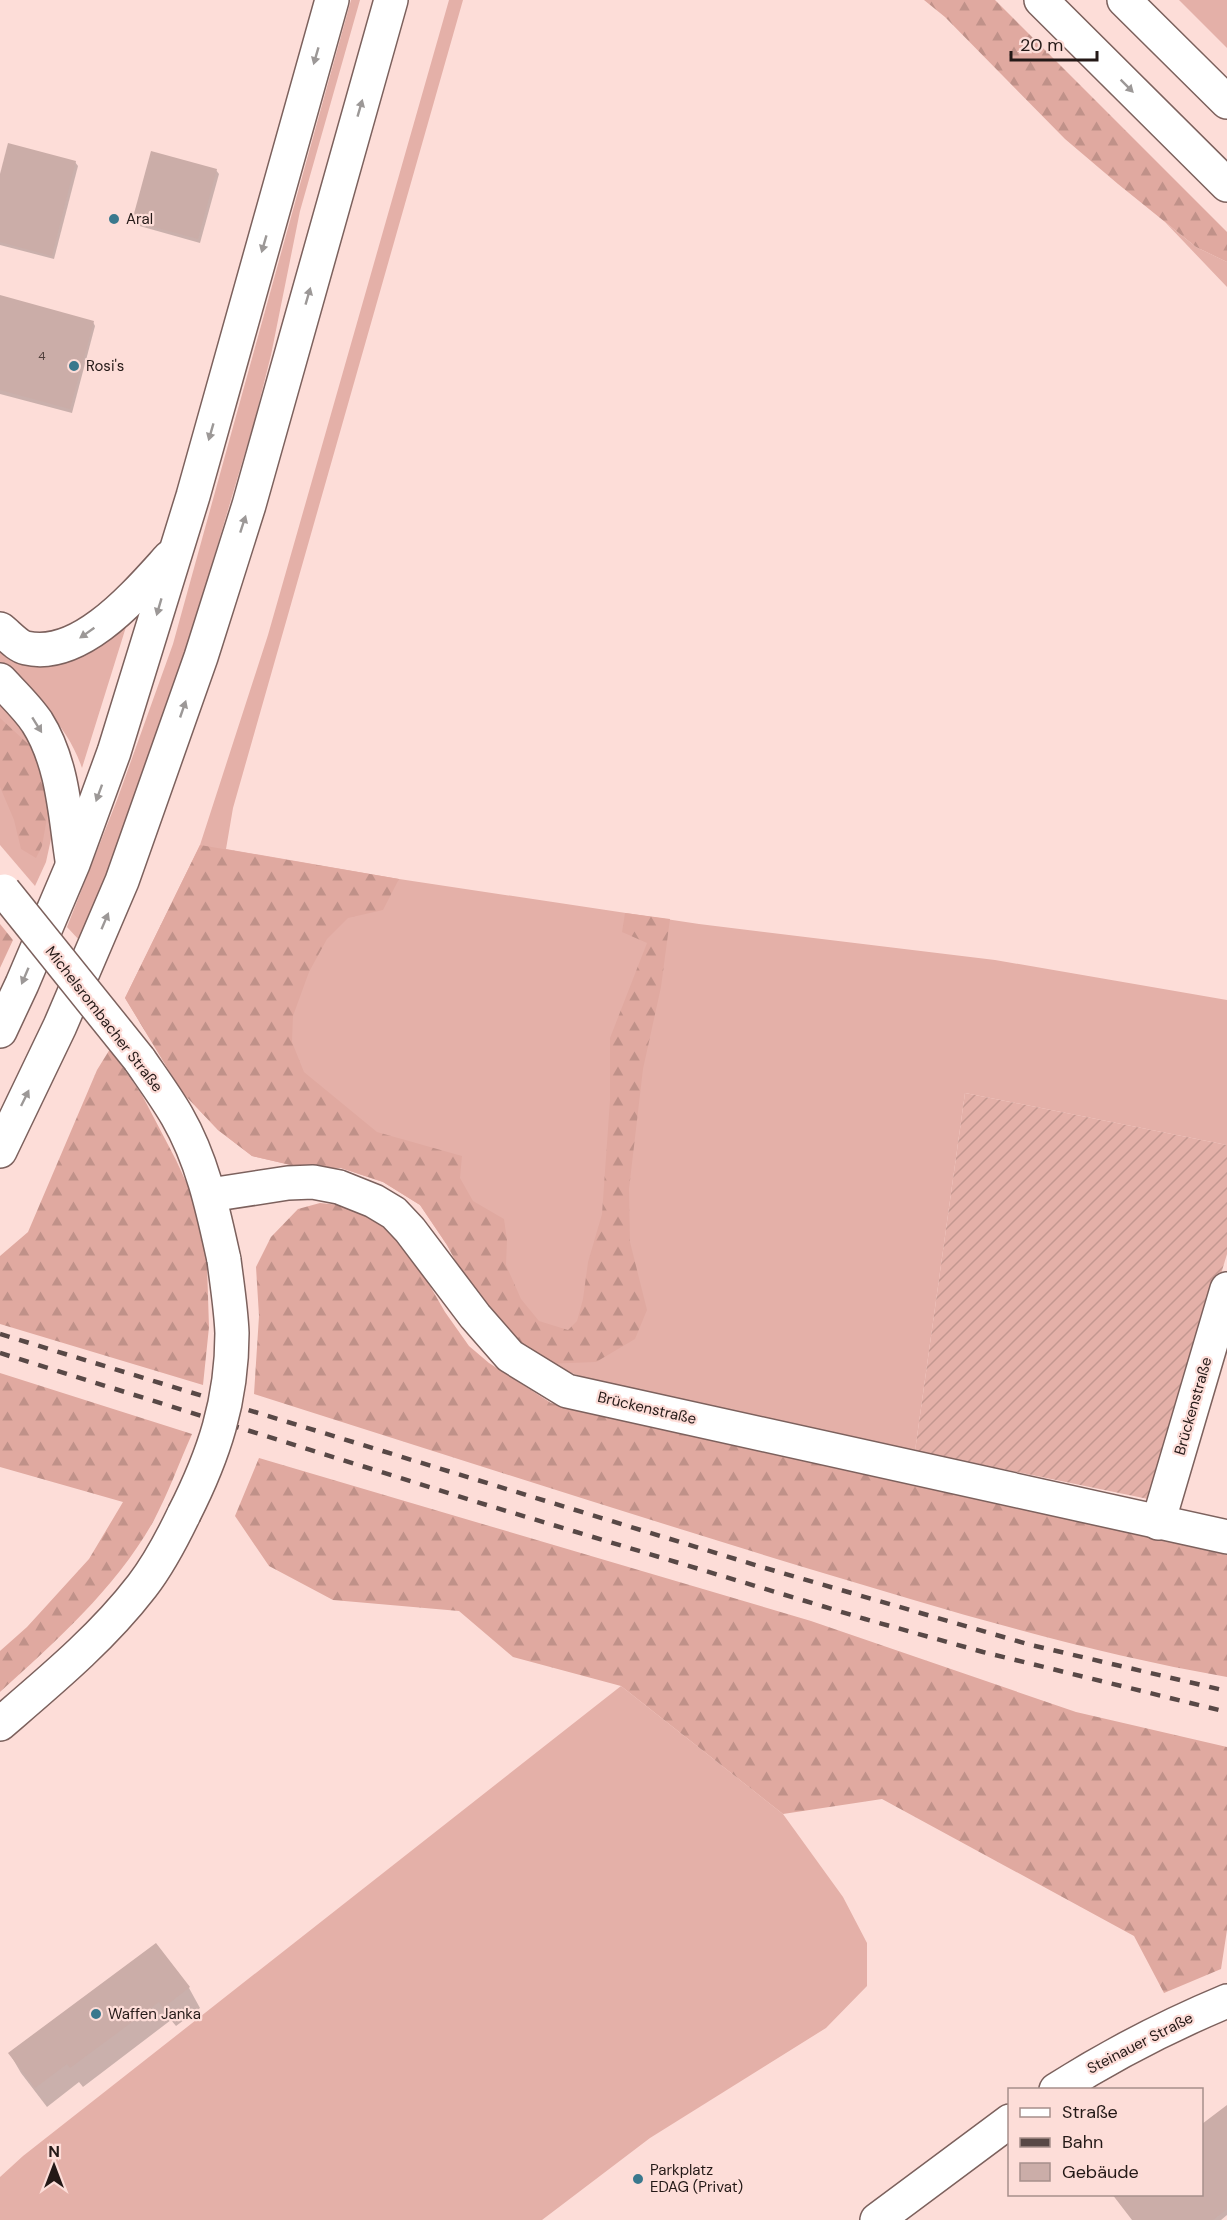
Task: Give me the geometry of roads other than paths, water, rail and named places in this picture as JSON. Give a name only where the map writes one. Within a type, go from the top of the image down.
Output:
[{"type":"main road","points":[[0,1030],[22,984],[72,864],[114,752],[200,473],[332,0]]},
{"type":"main road","points":[[0,1151],[60,1026],[122,881],[197,668],[249,505],[391,0]]},
{"type":"main road","points":[[1041,0],[1227,185]]},
{"type":"main road","points":[[1124,0],[1227,102]]},
{"type":"main road","points":[[0,629],[24,648],[52,649],[79,638],[124,606],[175,551]]},
{"type":"main road","points":[[0,680],[36,722],[50,748],[61,783],[72,864]]},
{"type":"main road","name":"Michelsrombacher Straße","points":[[0,1724],[108,1625],[142,1586],[165,1551],[204,1474],[218,1438],[230,1373],[232,1332],[224,1260],[210,1195],[196,1154],[177,1116],[139,1059],[2,888]]},
{"type":"main road","name":"Brückenstraße","points":[[210,1195],[288,1183],[313,1182],[339,1187],[374,1201],[394,1213],[410,1230],[475,1316],[510,1356],[567,1391],[1227,1537]]},
{"type":"main road","name":"Brückenstraße","points":[[1158,1523],[1227,1289]]},
{"type":"main road","name":"Steinauer Straße","points":[[1059,2088],[1100,2061],[1163,2028],[1227,2001]]},
{"type":"main road","points":[[877,2220],[1008,2122]]},
{"type":"railway","points":[[0,1334],[765,1568],[1031,1645],[1227,1691]]},
{"type":"railway","points":[[0,1353],[490,1506],[865,1619],[983,1652],[1227,1712]]},
{"type":"place","name":"Aral","points":[[114,219]]},
{"type":"place","name":"Rosi's","points":[[74,366]]},
{"type":"place","name":"Waffen Janka","points":[[96,2014]]},
{"type":"place","name":"Parkplatz EDAG (Privat)","points":[[638,2179]]}]
